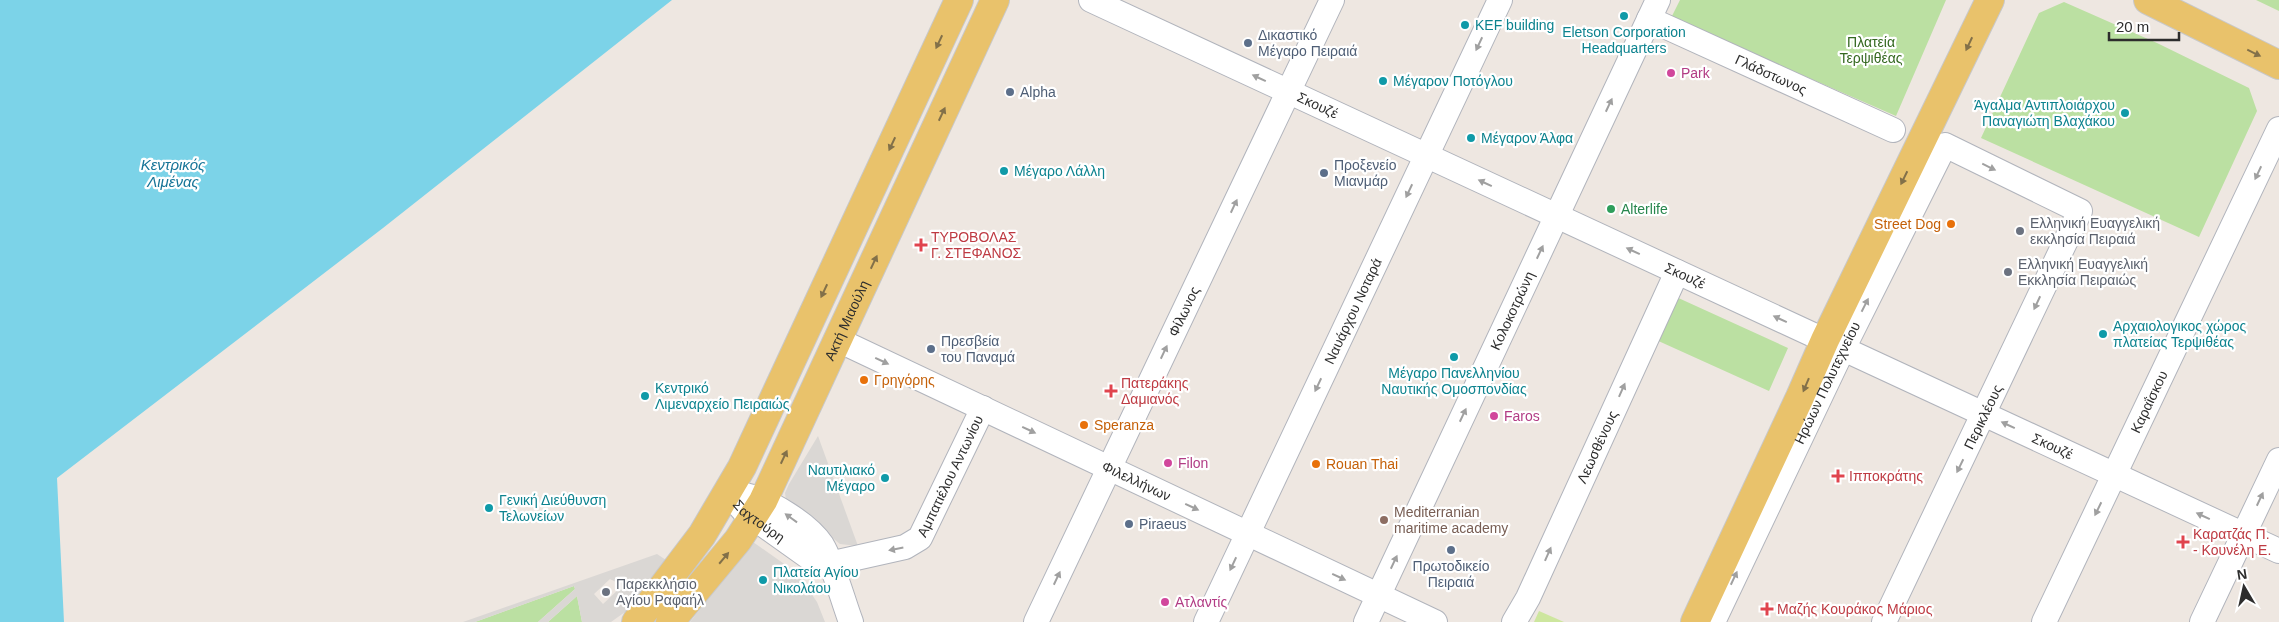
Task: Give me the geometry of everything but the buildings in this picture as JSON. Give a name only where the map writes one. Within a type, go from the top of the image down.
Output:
[{"type":"main road","points":[[636,622],[702,535],[728,493],[959,0]]},
{"type":"main road","name":"Ακτή Μιαούλη","points":[[670,622],[738,540],[758,509],[995,0]]},
{"type":"main road","points":[[1834,344],[1935,140],[1990,0]]},
{"type":"main road","points":[[2148,0],[2279,65]]},
{"type":"main road","name":"Ηρώων Πολυτεχνείου","points":[[1695,622],[1800,398],[1834,344]]},
{"type":"street","name":"Σκουζέ","points":[[1090,0],[2279,551]]},
{"type":"street","name":"Φίλωνος","points":[[1036,622],[1332,0]]},
{"type":"street","name":"Ναυάρχου Νοταρά","points":[[1206,622],[1500,0]]},
{"type":"street","name":"Γλάδστωνος","points":[[1653,10],[1893,130]]},
{"type":"street","name":"Κολοκοτρώνη","points":[[1366,622],[1653,10]]},
{"type":"street","name":"Καραΐσκου","points":[[2044,622],[2279,129]]},
{"type":"street","name":"Περικλέους","points":[[1884,622],[2080,211],[1935,140]]},
{"type":"street","name":"Λεωσθένους","points":[[1514,622],[1528,598],[1677,272]]},
{"type":"street","name":"Φιλελλήνων","points":[[838,340],[1435,622]]},
{"type":"street","name":"Ηρώων Πολυτεχνείου","points":[[1713,622],[1834,344]]},
{"type":"street","name":"Αμπατιέλου Αντωνίου","points":[[830,564],[905,547],[920,538],[982,408]]},
{"type":"street","points":[[2202,622],[2279,460]]},
{"type":"street","name":"Σαχτούρη","points":[[728,493],[747,495],[758,509],[787,514],[809,531],[822,545],[851,622]]},
{"type":"green space","name":"Πλατεία Τερψιθέας","points":[[1680,0],[1946,0],[1896,116],[1671,18]]},
{"type":"green space","points":[[2256,0],[2279,0],[2279,11]]},
{"type":"green space","points":[[2064,2],[2157,43],[2249,88],[2257,111],[2199,237],[1981,138],[2039,13]]},
{"type":"green space","points":[[1674,296],[1788,348],[1769,391],[1654,339]]},
{"type":"green space","points":[[574,586],[575,589],[538,622],[475,622]]},
{"type":"green space","points":[[577,596],[582,622],[548,622]]},
{"type":"green space","points":[[1539,611],[1564,622],[1534,622]]},
{"type":"shaded area","points":[[818,436],[858,546],[840,544],[786,500],[785,493],[789,484]]},
{"type":"shaded area","name":"Πλατεία Αγίου Νικολάου","points":[[753,542],[797,573],[817,602],[825,622],[690,622]]},
{"type":"shaded area","points":[[657,554],[666,560],[632,607],[611,622],[582,622],[577,596],[548,622],[538,622],[575,589],[574,586],[475,622],[463,622]],"holes":[[[610,579],[616,582],[619,589],[603,604],[594,594]]]},
{"type":"water","name":"Κεντρικός Λιμένας","points":[[0,0],[672,0],[383,228],[57,478],[64,622],[0,622]]},
{"type":"place","name":"Eletson Corporation Headquarters","points":[[1624,16]]},
{"type":"place","name":"KEF building","points":[[1465,25]]},
{"type":"place","name":"Δικαστικό Μέγαρο Πειραιά","points":[[1248,43]]},
{"type":"place","name":"Park","points":[[1671,73]]},
{"type":"place","name":"Μέγαρον Ποτόγλου","points":[[1383,81]]},
{"type":"place","name":"Alpha","points":[[1010,92]]},
{"type":"place","name":"Άγαλμα Αντιπλοιάρχου Παναγιώτη Βλαχάκου","points":[[2125,113]]},
{"type":"place","name":"Μέγαρον Άλφα","points":[[1471,138]]},
{"type":"place","name":"Μέγαρο Λάλλη","points":[[1004,171]]},
{"type":"place","name":"Προξενείο Μιανμάρ","points":[[1324,173]]},
{"type":"place","name":"Alterlife","points":[[1611,209]]},
{"type":"place","name":"Street Dog","points":[[1951,224]]},
{"type":"place","name":"Ελληνική Ευαγγελική εκκλησία Πειραιά","points":[[2020,231]]},
{"type":"place","name":"ΤΥΡΟΒΟΛΑΣ Γ. ΣΤΕΦΑΝΟΣ","points":[[921,245]]},
{"type":"place","name":"Ελληνική Ευαγγελική Εκκλησία Πειραιώς","points":[[2008,272]]},
{"type":"place","name":"Αρχαιολογικος χώρος πλατείας Τερψιθέας","points":[[2103,334]]},
{"type":"place","name":"Πρεσβεία του Παναμά","points":[[931,349]]},
{"type":"place","name":"Μέγαρο Πανελληνίου Ναυτικής Ομοσπονδίας","points":[[1454,357]]},
{"type":"place","name":"Γρηγόρης","points":[[864,380]]},
{"type":"place","name":"Πατεράκης Δαμιανός","points":[[1111,391]]},
{"type":"place","name":"Κεντρικό Λιμεναρχείο Πειραιώς","points":[[645,396]]},
{"type":"place","name":"Faros","points":[[1494,416]]},
{"type":"place","name":"Speranza","points":[[1084,425]]},
{"type":"place","name":"Filon","points":[[1168,463]]},
{"type":"place","name":"Rouan Thai","points":[[1316,464]]},
{"type":"place","name":"Ιπποκράτης","points":[[1838,476]]},
{"type":"place","name":"Ναυτιλιακό Μέγαρο","points":[[885,478]]},
{"type":"place","name":"Γενική Διεύθυνση Τελωνείων","points":[[489,508]]},
{"type":"place","name":"Mediterranian maritime academy","points":[[1384,520]]},
{"type":"place","name":"Piraeus","points":[[1129,524]]},
{"type":"place","name":"Καρατζάς Π. - Κουνέλη Ε.","points":[[2183,542]]},
{"type":"place","name":"Πρωτοδικείο Πειραιά","points":[[1451,550]]},
{"type":"place","name":"Πλατεία Αγίου Νικολάου","points":[[763,580]]},
{"type":"place","name":"Παρεκκλήσιο Αγίου Ραφαήλ","points":[[606,592]]},
{"type":"place","name":"Ατλαντίς","points":[[1165,602]]},
{"type":"place","name":"Μαζής Κουράκος Μάριος","points":[[1767,609]]}]
